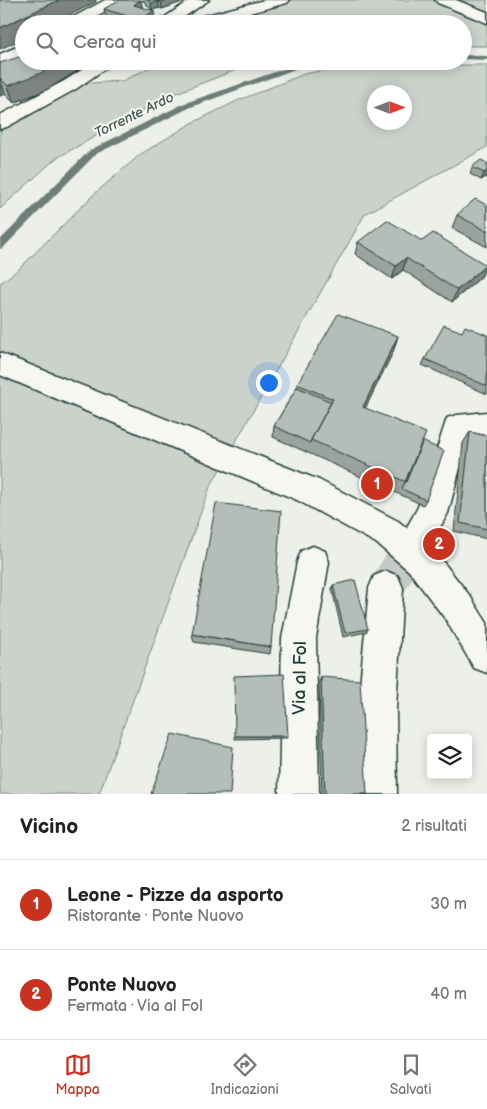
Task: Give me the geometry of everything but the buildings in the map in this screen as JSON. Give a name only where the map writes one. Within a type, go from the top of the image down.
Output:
[{"type":"street","points":[[89,15],[117,0]]},
{"type":"street","points":[[177,15],[201,0]]},
{"type":"street","points":[[224,15],[282,0]]},
{"type":"street","points":[[443,0],[487,18]]},
{"type":"street","points":[[0,61],[15,54]]},
{"type":"street","points":[[0,124],[94,70]]},
{"type":"street","points":[[0,364],[308,490],[387,532],[421,560],[458,608],[487,656]]},
{"type":"street","points":[[423,527],[432,513],[457,426],[487,424]]},
{"type":"street","name":"Via al Fol","points":[[299,794],[299,638],[313,562]]},
{"type":"street","points":[[377,794],[377,708],[386,588]]},
{"type":"shaded area","points":[[278,0],[487,0],[487,46],[472,46],[472,15],[224,15]]},
{"type":"shaded area","points":[[472,65],[487,65],[487,147],[365,214],[210,487],[99,794],[0,794],[0,283],[19,269],[93,195],[141,154],[192,123],[237,101],[304,74],[324,70],[472,70]]},
{"type":"shaded area","points":[[145,70],[236,70],[179,92],[55,159],[0,209],[0,126],[77,84],[122,81]]},
{"type":"waterway","name":"Torrente Ardo","points":[[472,57],[487,58]]},
{"type":"waterway","name":"Torrente Ardo","points":[[0,246],[93,152],[188,105],[288,70]]},
{"type":"tunnel","points":[[386,588],[421,531]]},
{"type":"place","name":"Leone - Pizze da asporto","points":[[377,484]]},
{"type":"place","name":"Ponte Nuovo","points":[[439,544]]}]
